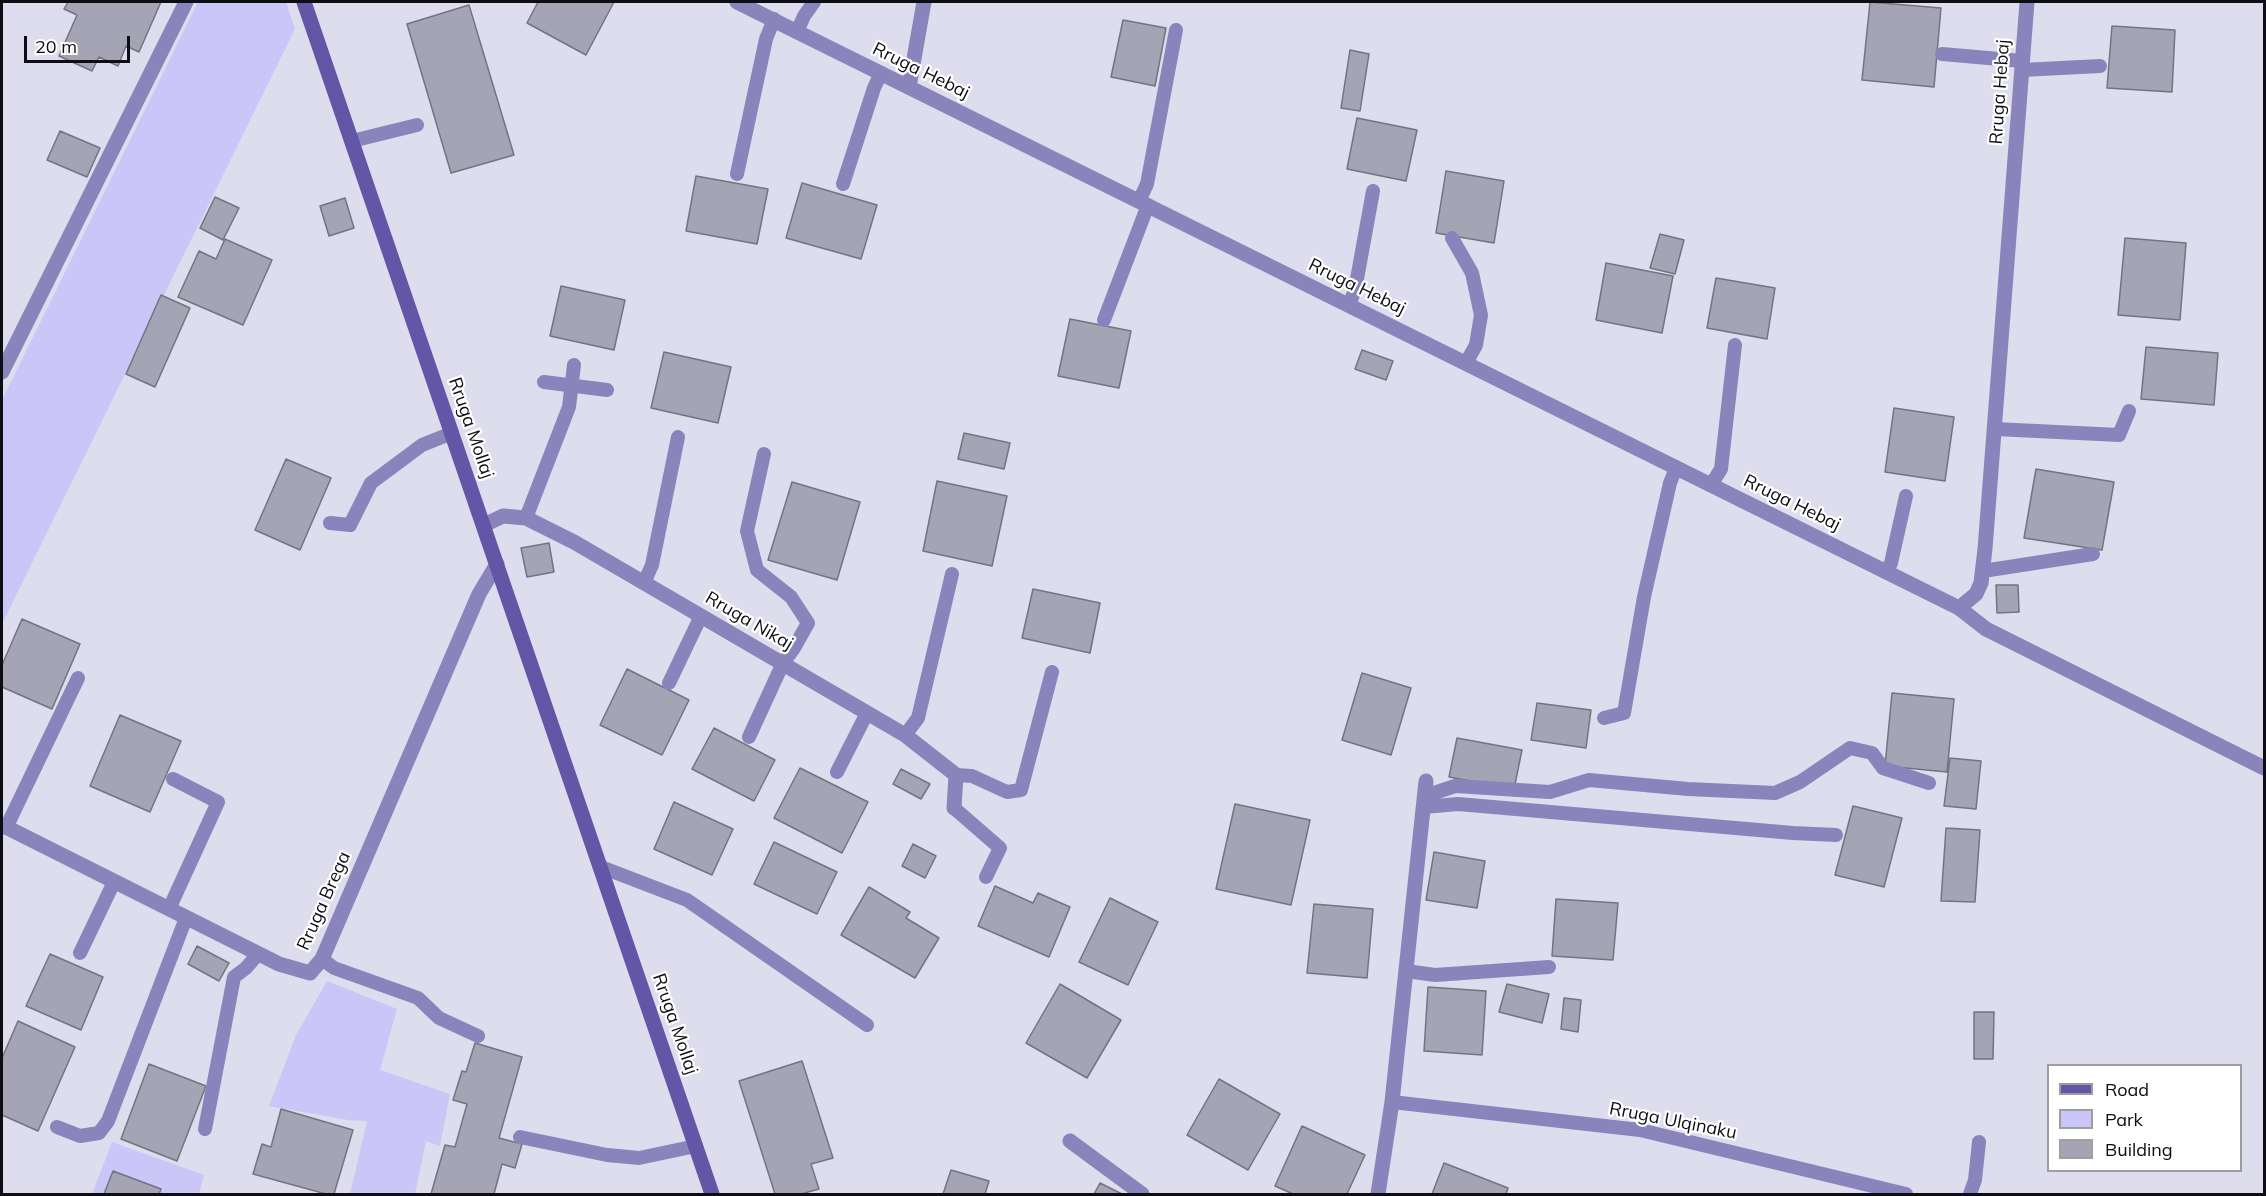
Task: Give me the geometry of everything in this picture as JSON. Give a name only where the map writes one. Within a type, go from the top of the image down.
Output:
[{"type":"street","points":[[2,372],[186,2]]},
{"type":"street","name":"Rruga Mollaj","points":[[304,2],[712,1194]]},
{"type":"street","name":"Rruga Hebaj","points":[[737,2],[1959,608],[1986,629],[2265,768]]},
{"type":"street","points":[[909,87],[924,2]]},
{"type":"street","name":"Rruga Hebaj","points":[[1959,608],[1976,594],[1983,571],[2027,2]]},
{"type":"street","name":"Rruga Nikaj","points":[[484,525],[503,516],[526,518],[574,542],[905,735],[956,775]]},
{"type":"street","name":"Rruga Brega","points":[[4,827],[258,954],[279,964],[310,973],[322,959],[479,594],[497,564]]},
{"type":"street","points":[[954,808],[956,775]]},
{"type":"street","points":[[1378,1194],[1392,1102],[1425,795]]},
{"type":"street","points":[[1070,1141],[1142,1194]]},
{"type":"lane","points":[[798,32],[804,16],[814,2]]},
{"type":"lane","points":[[736,174],[766,39],[774,20]]},
{"type":"lane","points":[[1104,320],[1143,203],[1176,30]]},
{"type":"lane","points":[[1942,54],[2022,65],[2100,66]]},
{"type":"lane","points":[[843,184],[881,73]]},
{"type":"lane","points":[[352,141],[417,124]]},
{"type":"lane","points":[[1349,305],[1354,290],[1373,191]]},
{"type":"lane","points":[[1452,238],[1472,273],[1481,315],[1476,345],[1466,363]]},
{"type":"lane","points":[[1711,485],[1720,469],[1735,345]]},
{"type":"lane","points":[[526,518],[569,407],[574,365]]},
{"type":"lane","points":[[544,382],[607,390]]},
{"type":"lane","points":[[1995,429],[2119,435],[2129,411]]},
{"type":"lane","points":[[330,523],[350,525],[371,483],[422,445],[452,433]]},
{"type":"lane","points":[[644,583],[652,565],[678,437]]},
{"type":"lane","points":[[749,737],[783,663],[795,648],[808,623],[791,597],[758,570],[747,531],[764,454]]},
{"type":"lane","points":[[1604,718],[1624,713],[1644,597],[1670,483],[1676,468]]},
{"type":"lane","points":[[1886,572],[1891,563],[1906,496]]},
{"type":"lane","points":[[1983,571],[2093,554]]},
{"type":"lane","points":[[905,735],[918,718],[952,574]]},
{"type":"lane","points":[[669,683],[701,616]]},
{"type":"lane","points":[[956,775],[972,776],[1007,792],[1021,790],[1052,672]]},
{"type":"lane","points":[[4,827],[78,678]]},
{"type":"lane","points":[[837,772],[867,713]]},
{"type":"lane","points":[[1425,795],[1455,786],[1550,792],[1589,780],[1775,794],[1800,782],[1850,748],[1872,753],[1883,768],[1929,783]]},
{"type":"lane","points":[[169,909],[219,802],[173,779]]},
{"type":"lane","points":[[1425,795],[1458,804],[1836,835]]},
{"type":"lane","points":[[954,808],[1000,848],[986,876]]},
{"type":"lane","points":[[601,867],[687,900],[867,1025]]},
{"type":"lane","points":[[81,953],[114,882]]},
{"type":"lane","points":[[57,1127],[81,1136],[99,1133],[108,1120],[186,918]]},
{"type":"lane","points":[[205,1129],[234,977],[246,968],[258,954]]},
{"type":"lane","points":[[322,959],[334,968],[418,998],[439,1018],[478,1036]]},
{"type":"lane","points":[[1406,971],[1435,975],[1549,967]]},
{"type":"lane","name":"Rruga Ulqinaku","points":[[1392,1102],[1640,1130],[1906,1194]]},
{"type":"lane","points":[[520,1137],[607,1155],[639,1158],[696,1146]]},
{"type":"lane","points":[[1970,1194],[1975,1180],[1979,1142]]},
{"type":"green space","points":[[198,2],[286,2],[295,29],[2,624],[2,400]]},
{"type":"green space","points":[[327,981],[397,1009],[380,1070],[450,1094],[440,1146],[426,1141],[415,1194],[350,1194],[367,1121],[348,1120],[269,1106],[296,1035]]},
{"type":"green space","points":[[112,1142],[204,1175],[199,1194],[92,1194]]},
{"type":"building","points":[[68,2],[161,2],[139,52],[126,46],[118,66],[99,57],[92,71],[59,56],[77,15],[64,9]]},
{"type":"building","points":[[538,2],[614,2],[586,55],[527,23]]},
{"type":"building","points":[[1870,2],[1941,8],[1934,87],[1862,80]]},
{"type":"building","points":[[469,5],[514,155],[451,173],[407,24]]},
{"type":"building","points":[[1123,20],[1166,28],[1155,86],[1111,77]]},
{"type":"building","points":[[2112,26],[2175,30],[2172,92],[2107,88]]},
{"type":"building","points":[[1350,50],[1369,54],[1360,111],[1341,108]]},
{"type":"building","points":[[1357,118],[1417,130],[1406,181],[1347,169]]},
{"type":"building","points":[[60,131],[100,148],[87,177],[47,160]]},
{"type":"building","points":[[1446,171],[1504,181],[1494,243],[1436,233]]},
{"type":"building","points":[[696,176],[768,189],[757,244],[686,231]]},
{"type":"building","points":[[802,183],[877,205],[861,259],[786,238]]},
{"type":"building","points":[[215,197],[239,208],[223,240],[200,228]]},
{"type":"building","points":[[345,198],[354,228],[329,236],[320,206]]},
{"type":"building","points":[[1660,234],[1684,240],[1675,274],[1650,268]]},
{"type":"building","points":[[2125,238],[2186,243],[2180,320],[2118,315]]},
{"type":"building","points":[[225,239],[272,260],[243,325],[178,297],[199,251],[216,259]]},
{"type":"building","points":[[1606,263],[1673,276],[1662,333],[1596,320]]},
{"type":"building","points":[[1716,278],[1775,288],[1767,339],[1707,328]]},
{"type":"building","points":[[561,286],[625,300],[614,350],[550,336]]},
{"type":"building","points":[[161,295],[190,308],[155,387],[126,374]]},
{"type":"building","points":[[1070,319],[1131,331],[1119,388],[1058,376]]},
{"type":"building","points":[[2146,347],[2218,353],[2214,405],[2141,399]]},
{"type":"building","points":[[1362,350],[1393,361],[1386,380],[1355,369]]},
{"type":"building","points":[[664,352],[731,367],[718,423],[651,408]]},
{"type":"building","points":[[1894,408],[1954,417],[1945,481],[1885,472]]},
{"type":"building","points":[[964,433],[1010,443],[1004,469],[958,459]]},
{"type":"building","points":[[286,459],[331,478],[300,550],[255,530]]},
{"type":"building","points":[[2036,469],[2114,482],[2102,550],[2024,538]]},
{"type":"building","points":[[937,481],[1007,496],[992,566],[923,551]]},
{"type":"building","points":[[792,482],[860,502],[837,580],[768,560]]},
{"type":"building","points":[[549,543],[554,572],[527,577],[521,548]]},
{"type":"building","points":[[1996,585],[2018,585],[2019,612],[1997,613]]},
{"type":"building","points":[[1033,589],[1100,603],[1090,653],[1022,638]]},
{"type":"building","points":[[22,619],[80,644],[52,709],[2,687],[2,665]]},
{"type":"building","points":[[627,669],[689,700],[662,755],[600,725]]},
{"type":"building","points":[[1362,673],[1411,688],[1391,755],[1342,740]]},
{"type":"building","points":[[1892,693],[1954,699],[1947,772],[1885,766]]},
{"type":"building","points":[[1537,703],[1591,710],[1586,748],[1531,740]]},
{"type":"building","points":[[120,715],[181,741],[150,812],[90,786]]},
{"type":"building","points":[[714,728],[775,760],[754,801],[692,769]]},
{"type":"building","points":[[1457,738],[1522,750],[1514,789],[1449,777]]},
{"type":"building","points":[[1950,758],[1981,761],[1976,809],[1944,806]]},
{"type":"building","points":[[800,768],[868,802],[842,853],[774,818]]},
{"type":"building","points":[[901,769],[930,784],[921,799],[893,784]]},
{"type":"building","points":[[674,802],[733,829],[712,875],[654,849]]},
{"type":"building","points":[[1235,804],[1310,820],[1291,905],[1216,889]]},
{"type":"building","points":[[1853,806],[1902,818],[1884,887],[1835,875]]},
{"type":"building","points":[[1946,828],[1980,830],[1975,902],[1941,901]]},
{"type":"building","points":[[774,842],[837,872],[817,914],[754,884]]},
{"type":"building","points":[[913,844],[936,856],[925,878],[902,866]]},
{"type":"building","points":[[1434,852],[1485,861],[1477,908],[1426,900]]},
{"type":"building","points":[[995,886],[1033,903],[1038,893],[1070,907],[1049,957],[978,926]]},
{"type":"building","points":[[869,887],[910,912],[906,918],[939,938],[915,978],[841,935]]},
{"type":"building","points":[[1110,898],[1158,922],[1128,985],[1079,962]]},
{"type":"building","points":[[1556,899],[1618,903],[1613,960],[1552,956]]},
{"type":"building","points":[[1314,904],[1373,909],[1367,978],[1307,973]]},
{"type":"building","points":[[197,946],[229,963],[219,981],[188,964]]},
{"type":"building","points":[[50,954],[103,977],[81,1030],[26,1006]]},
{"type":"building","points":[[1060,984],[1121,1020],[1087,1078],[1026,1043]]},
{"type":"building","points":[[1507,984],[1549,994],[1542,1023],[1499,1012]]},
{"type":"building","points":[[1428,987],[1486,991],[1482,1055],[1424,1051]]},
{"type":"building","points":[[1564,998],[1581,1000],[1578,1032],[1561,1029]]},
{"type":"building","points":[[1974,1012],[1994,1012],[1993,1059],[1974,1059]]},
{"type":"building","points":[[18,1021],[75,1047],[38,1131],[2,1115],[2,1058]]},
{"type":"building","points":[[475,1043],[522,1057],[499,1138],[522,1144],[515,1168],[502,1164],[494,1194],[431,1194],[445,1145],[455,1147],[467,1104],[453,1100],[462,1071],[466,1072]]},
{"type":"building","points":[[802,1061],[833,1158],[811,1164],[819,1189],[801,1194],[775,1194],[739,1081]]},
{"type":"building","points":[[149,1064],[206,1086],[177,1161],[121,1139]]},
{"type":"building","points":[[1219,1079],[1280,1114],[1248,1170],[1187,1135]]},
{"type":"building","points":[[281,1109],[353,1130],[334,1194],[326,1194],[253,1174],[262,1144],[271,1147]]},
{"type":"building","points":[[1302,1126],[1365,1155],[1347,1194],[1293,1194],[1275,1186]]},
{"type":"building","points":[[1444,1163],[1508,1188],[1506,1194],[1432,1194]]},
{"type":"building","points":[[951,1170],[989,1181],[985,1194],[943,1194]]},
{"type":"building","points":[[113,1171],[161,1189],[159,1194],[104,1194]]},
{"type":"building","points":[[1100,1183],[1122,1194],[1094,1194]]}]
